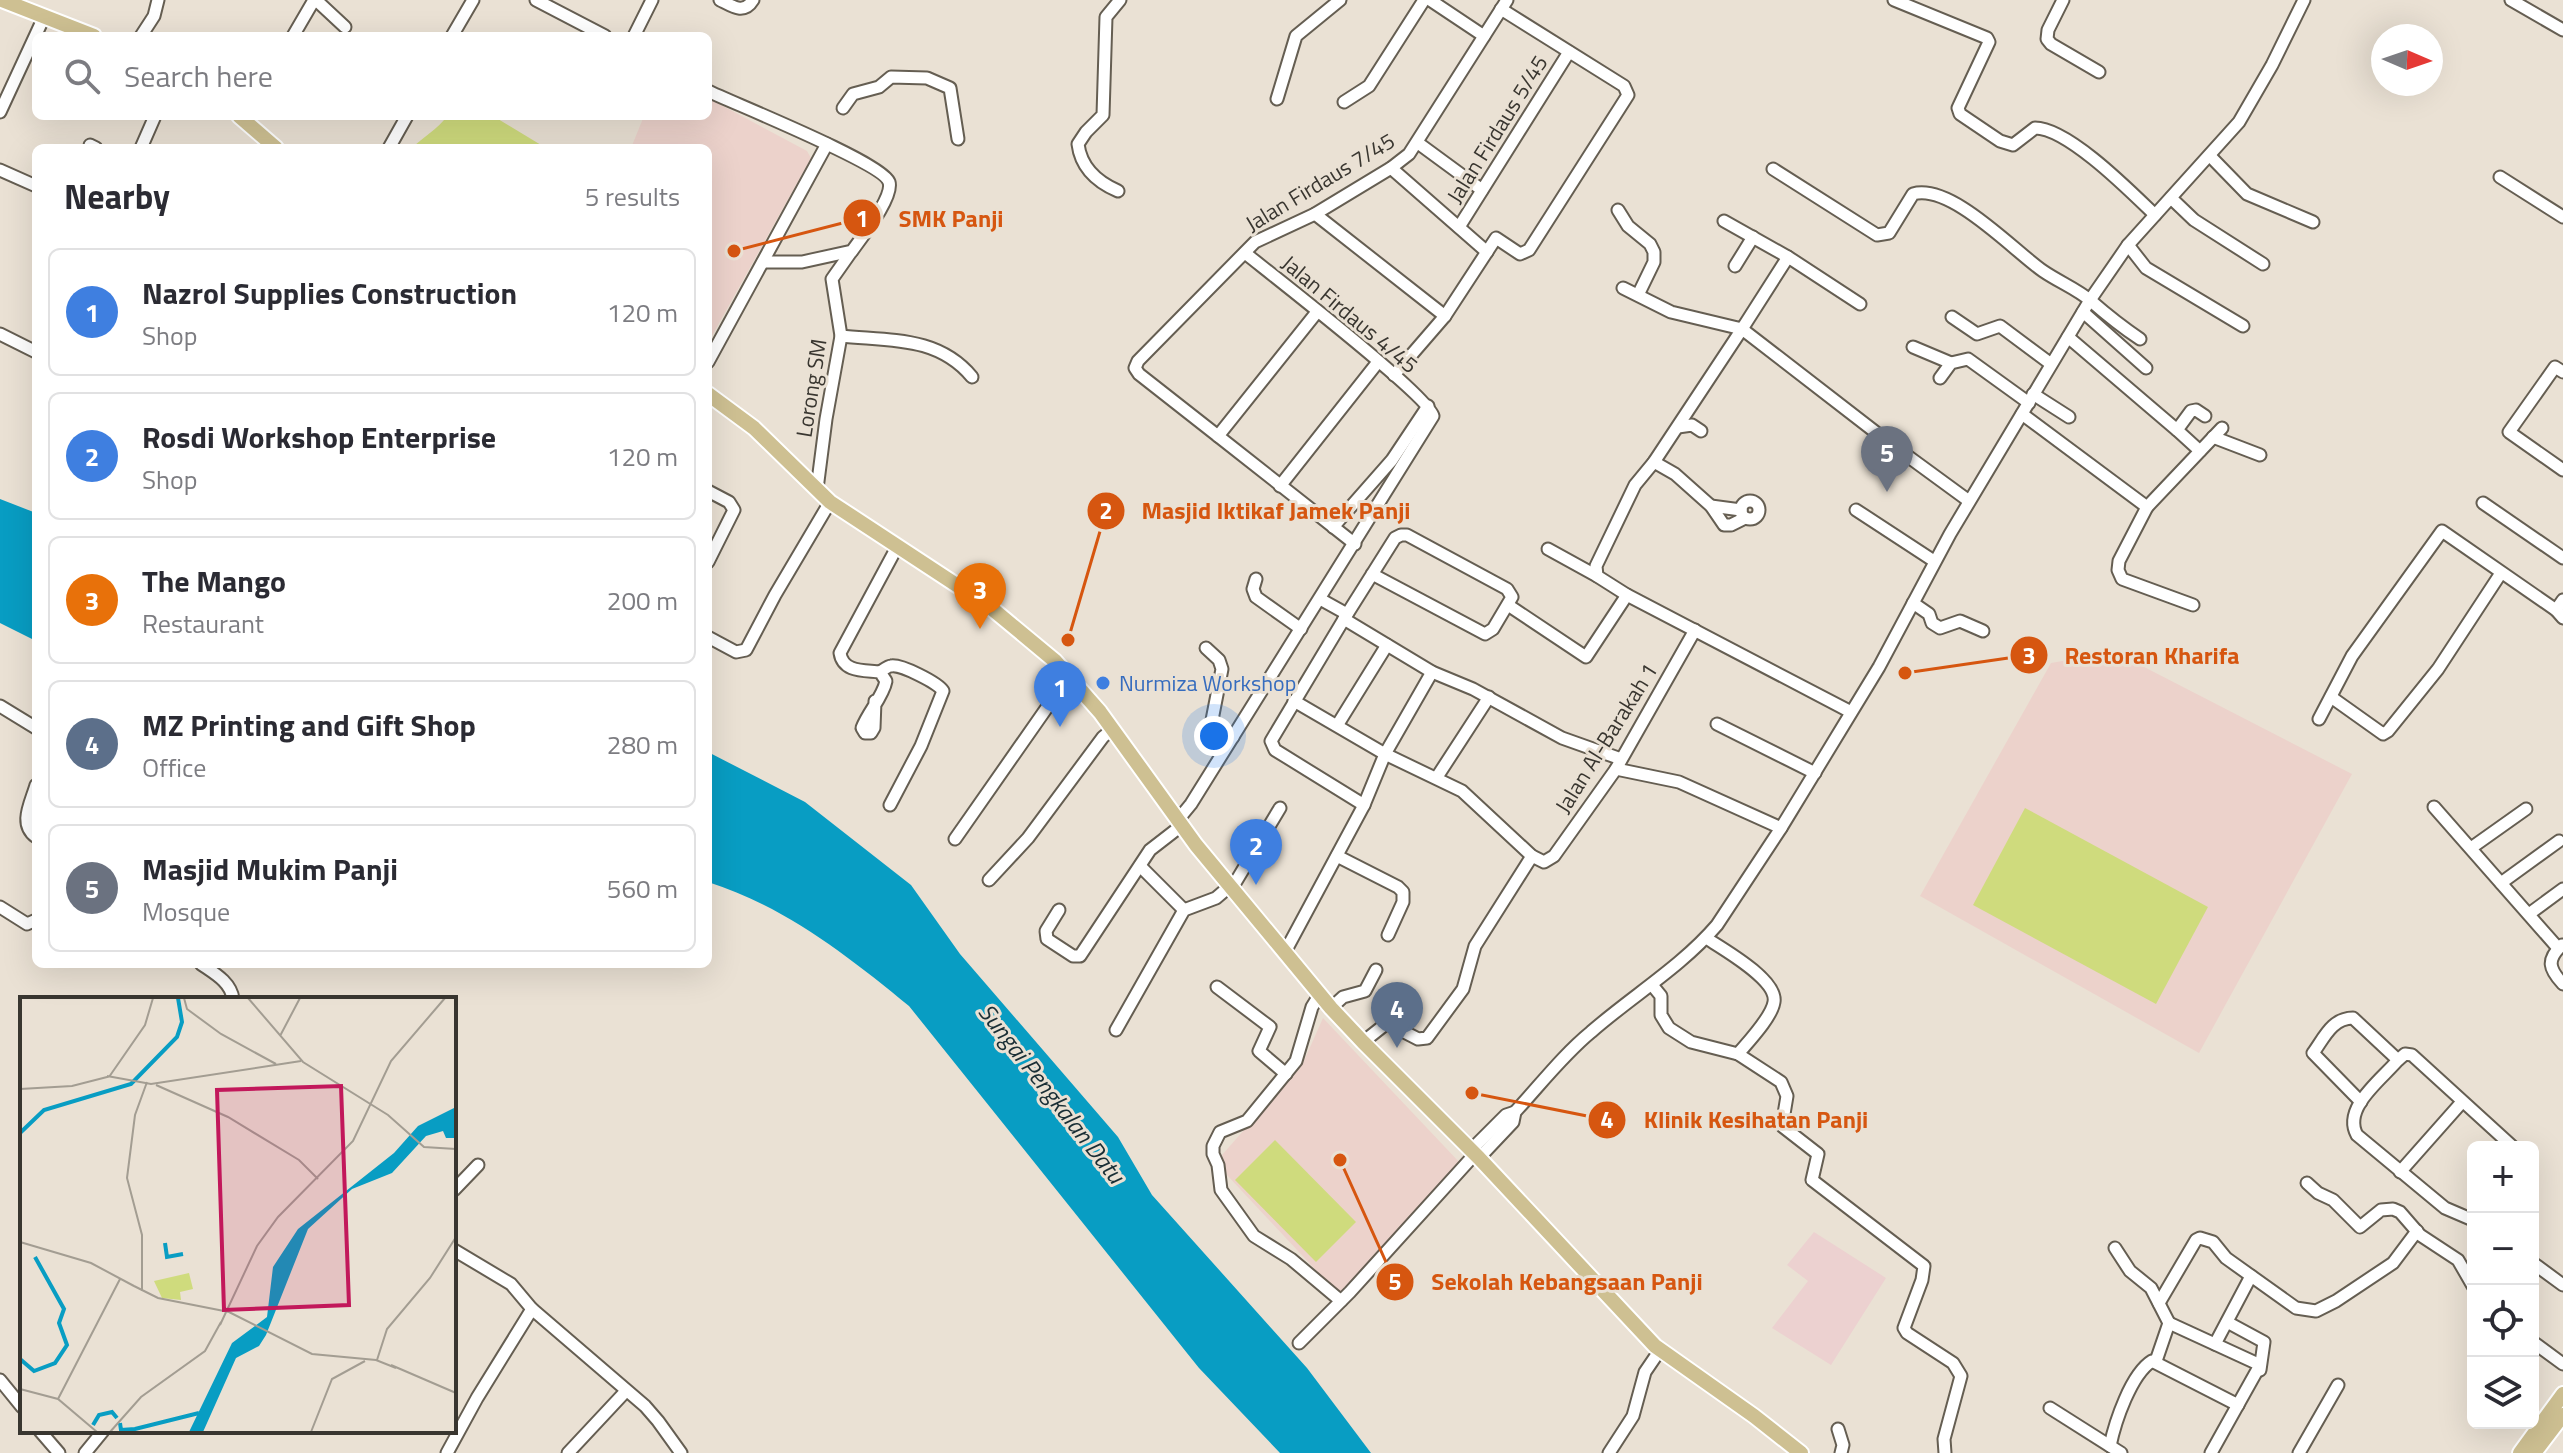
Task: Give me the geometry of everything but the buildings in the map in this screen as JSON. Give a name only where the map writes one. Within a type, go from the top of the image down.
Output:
[{"type":"main road","points":[[2,0],[24,4],[92,32]]},
{"type":"main road","points":[[0,8],[24,4],[44,17],[83,32]]},
{"type":"main road","points":[[244,120],[271,144]]},
{"type":"main road","points":[[712,397],[754,428],[830,502],[1010,622],[1069,676],[1113,729],[1179,823],[1331,1008],[1363,1042],[1475,1154],[1660,1350],[1801,1453]]},
{"type":"main road","points":[[2520,1453],[2563,1394]]},
{"type":"main road","points":[[2534,1453],[2563,1415]]},
{"type":"street","points":[[144,32],[154,16],[158,0]]},
{"type":"street","points":[[295,32],[315,0],[345,27]]},
{"type":"street","points":[[454,32],[473,0]]},
{"type":"street","points":[[536,0],[597,32]]},
{"type":"street","points":[[636,32],[652,0]]},
{"type":"street","points":[[720,0],[740,9],[750,4]]},
{"type":"street","points":[[1118,191],[1100,182],[1085,167],[1078,144],[1103,115],[1106,17],[1120,0]]},
{"type":"street","points":[[1277,99],[1296,36],[1340,0]]},
{"type":"street","points":[[1344,102],[1370,84],[1427,0],[1484,36]]},
{"type":"street","points":[[1894,0],[1987,38],[1989,42],[1958,108],[1960,114],[2000,141],[2013,145],[2035,128],[2050,130],[2109,171],[2155,215]]},
{"type":"street","points":[[1299,1343],[1475,1154],[1506,1115],[1515,1112],[1591,1032],[1706,938],[1736,898],[1815,773],[1934,561],[2090,300],[2128,245],[2239,122],[2304,0]]},
{"type":"street","points":[[2511,0],[2563,30]]},
{"type":"street","points":[[2058,2],[2046,35],[2048,42],[2099,72]]},
{"type":"street","points":[[1394,375],[1445,316],[1496,238],[1520,254],[1529,250],[1626,99],[1628,92],[1624,86],[1569,52],[1504,4]]},
{"type":"street","name":"Jalan Firdaus 7/45","points":[[1218,436],[1139,374],[1136,364],[1256,241],[1315,214],[1391,168],[1418,143],[1504,4]]},
{"type":"street","points":[[37,32],[44,17]]},
{"type":"street","points":[[0,112],[32,43]]},
{"type":"street","name":"Jalan Firdaus 5/45","points":[[1459,227],[1569,52]]},
{"type":"street","points":[[843,108],[853,94],[879,87],[891,77],[927,78],[950,88],[958,139]]},
{"type":"street","points":[[712,93],[827,144],[712,355]]},
{"type":"street","points":[[143,144],[153,120]]},
{"type":"street","points":[[391,144],[405,120]]},
{"type":"street","points":[[1418,143],[1482,190]]},
{"type":"street","name":"Lorong SM","points":[[817,489],[841,336],[832,279],[890,190],[890,182],[880,171],[827,144]]},
{"type":"street","points":[[2210,156],[2247,194],[2313,222]]},
{"type":"street","points":[[1391,168],[1487,252]]},
{"type":"street","points":[[1773,169],[1877,235],[1889,233],[1913,194],[1931,192],[1987,223],[2041,270],[2090,300],[2102,314],[2140,339]]},
{"type":"street","points":[[0,170],[32,184]]},
{"type":"street","points":[[2500,177],[2563,217]]},
{"type":"street","points":[[2171,198],[2194,220],[2263,264]]},
{"type":"street","points":[[1618,210],[1628,226],[1650,244],[1654,252],[1654,262],[1638,295]]},
{"type":"street","points":[[1315,214],[1445,316]]},
{"type":"street","points":[[1724,221],[1788,257],[1860,304]]},
{"type":"street","points":[[1735,266],[1753,237]]},
{"type":"street","points":[[2128,245],[2146,268],[2243,326]]},
{"type":"street","points":[[763,262],[802,262],[852,251]]},
{"type":"street","name":"Jalan Firdaus 4/45","points":[[1245,253],[1428,406]]},
{"type":"street","points":[[1597,576],[1596,566],[1635,485],[1678,427],[1788,257]]},
{"type":"street","points":[[1623,288],[1671,312],[1742,329],[1969,501]]},
{"type":"street","points":[[1317,312],[1218,436],[1355,544]]},
{"type":"street","points":[[2083,312],[2146,368]]},
{"type":"street","points":[[1952,317],[1977,334],[2000,326],[2051,364]]},
{"type":"street","points":[[0,334],[32,350]]},
{"type":"street","points":[[841,336],[932,347],[954,358],[972,377]]},
{"type":"street","points":[[2068,337],[2200,451]]},
{"type":"street","points":[[1913,347],[1951,363],[1969,360],[2069,417]]},
{"type":"street","points":[[1280,486],[1378,362]]},
{"type":"street","points":[[1940,378],[1951,363]]},
{"type":"street","points":[[2559,370],[2509,432],[2563,470]]},
{"type":"street","points":[[1059,910],[1046,931],[1047,939],[1073,956],[1080,956],[1156,844],[1179,823],[1432,419],[1433,413],[1428,406],[1392,460],[1333,527]]},
{"type":"street","points":[[2177,430],[2191,411],[2196,410],[2205,416]]},
{"type":"street","points":[[2022,414],[2147,507]]},
{"type":"street","points":[[1678,427],[1692,425],[1701,431]]},
{"type":"street","points":[[2193,605],[2126,582],[2119,575],[2119,561],[2147,507],[2217,433],[2260,455]]},
{"type":"street","points":[[1654,462],[1675,474],[1711,506],[1724,525],[1731,525],[1743,514],[1711,506]]},
{"type":"street","points":[[712,493],[729,502],[734,510],[712,554]]},
{"type":"street","points":[[712,639],[736,652],[746,650],[830,502]]},
{"type":"street","points":[[2483,503],[2563,558]]},
{"type":"street","points":[[1856,510],[1934,561]]},
{"type":"street","points":[[2319,719],[2352,656],[2442,531],[2501,573],[2561,609]]},
{"type":"street","points":[[1364,805],[1273,747],[1273,738],[1345,616],[1395,538],[1404,534],[1507,589],[1512,597],[1493,629],[1485,634],[1372,574]]},
{"type":"street","points":[[890,805],[921,746],[943,691],[936,683],[898,666],[890,666],[880,672],[861,672],[846,666],[841,661],[840,653],[897,547]]},
{"type":"street","points":[[1548,549],[1627,595],[1851,712]]},
{"type":"street","points":[[2331,697],[2383,734],[2388,731],[2438,669],[2501,573]]},
{"type":"street","points":[[1256,579],[1253,589],[1256,597],[1301,629]]},
{"type":"street","points":[[1508,605],[1586,657],[1627,595]]},
{"type":"street","points":[[1320,599],[1432,672],[1489,697],[1562,738],[1618,764],[1679,782],[1781,828]]},
{"type":"street","points":[[1913,603],[1929,614],[1931,622],[1940,628],[1960,621],[1983,631]]},
{"type":"street","name":"Jalan Al-Barakah 1","points":[[1532,856],[1544,862],[1554,856],[1618,764],[1695,630]]},
{"type":"street","points":[[1338,724],[1387,645]]},
{"type":"street","points":[[1206,648],[1219,660],[1222,669],[1212,720],[1233,737]]},
{"type":"street","points":[[875,701],[886,687],[880,672]]},
{"type":"street","points":[[1285,952],[1364,805],[1385,754],[1432,672]]},
{"type":"street","points":[[955,839],[1069,676]]},
{"type":"street","points":[[1437,777],[1489,697]]},
{"type":"street","points":[[1294,701],[1385,754],[1437,777],[1471,797],[1532,856],[1475,946],[1463,989],[1427,1038],[1418,1039],[1387,1023],[1363,1042]]},
{"type":"street","points":[[0,706],[32,726]]},
{"type":"street","points":[[1717,724],[1815,773]]},
{"type":"street","points":[[989,880],[1028,838],[1103,737],[1113,729]]},
{"type":"street","points":[[32,799],[26,819],[28,831],[32,834]]},
{"type":"street","points":[[2434,807],[2561,946],[2550,958],[2550,964],[2551,970],[2563,984]]},
{"type":"street","points":[[1116,1030],[1184,910],[1216,898],[1231,887],[1280,808]]},
{"type":"street","points":[[2471,848],[2526,809]]},
{"type":"street","points":[[2501,883],[2559,841]]},
{"type":"street","points":[[1337,856],[1403,892],[1403,902],[1388,935]]},
{"type":"street","points":[[1140,866],[1184,910]]},
{"type":"street","points":[[2529,914],[2563,889]]},
{"type":"street","points":[[0,907],[27,924],[32,922]]},
{"type":"street","points":[[1706,938],[1758,974],[1773,992],[1774,1004],[1769,1013],[1738,1054]]},
{"type":"street","points":[[206,968],[224,982],[233,997]]},
{"type":"street","points":[[1331,1008],[1343,997],[1365,991],[1376,970]]},
{"type":"street","points":[[1652,985],[1661,996],[1661,1015],[1669,1028],[1691,1042],[1738,1054],[1781,1082],[1787,1096],[1781,1122],[1784,1129],[1816,1151],[1818,1158],[1812,1180],[1924,1266],[1904,1328],[1905,1332],[1953,1363],[1960,1371],[1962,1381],[1944,1439],[1945,1453]]},
{"type":"street","points":[[1217,987],[1270,1027],[1259,1051],[1286,1074]]},
{"type":"street","points":[[1320,994],[1312,1007],[1298,1057],[1247,1121],[1223,1129],[1216,1137],[1213,1154],[1220,1184],[1254,1236],[1291,1259],[1341,1301]]},
{"type":"street","points":[[2361,1102],[2313,1053],[2335,1023],[2344,1018],[2353,1018],[2398,1060]]},
{"type":"street","points":[[2467,1214],[2445,1208],[2357,1135],[2352,1125],[2354,1112],[2398,1060],[2405,1054],[2412,1055],[2506,1141]]},
{"type":"street","points":[[2400,1172],[2462,1102]]},
{"type":"street","points":[[456,1188],[478,1165]]},
{"type":"street","points":[[2307,1183],[2318,1193],[2335,1201],[2356,1226],[2365,1226],[2381,1210],[2400,1212],[2417,1231],[2458,1260],[2472,1285]]},
{"type":"street","points":[[2159,1303],[2200,1238],[2215,1243],[2226,1258],[2296,1308],[2316,1311],[2393,1263],[2417,1231]]},
{"type":"street","points":[[2115,1248],[2130,1271],[2151,1288],[2169,1323],[2256,1363],[2260,1370]]},
{"type":"street","points":[[456,1251],[511,1284],[532,1309],[658,1421],[681,1453]]},
{"type":"street","points":[[2539,1267],[2563,1285]]},
{"type":"street","points":[[2215,1344],[2251,1276]]},
{"type":"street","points":[[447,1453],[532,1309]]},
{"type":"street","points":[[2211,1453],[2260,1370],[2264,1342],[2227,1322]]},
{"type":"street","points":[[2110,1446],[2120,1409],[2145,1366],[2156,1361],[2169,1323]]},
{"type":"street","points":[[2539,1346],[2563,1364]]},
{"type":"street","points":[[1609,1453],[1633,1416],[1645,1372],[1660,1350]]},
{"type":"street","points":[[2156,1361],[2238,1405]]},
{"type":"street","points":[[0,1380],[20,1405]]},
{"type":"street","points":[[2299,1453],[2338,1385]]},
{"type":"street","points":[[568,1453],[626,1391]]},
{"type":"street","points":[[2050,1408],[2121,1453]]},
{"type":"street","points":[[1838,1429],[1844,1447],[1841,1453]]},
{"type":"street","points":[[42,1433],[59,1453]]},
{"type":"street","points":[[85,1453],[101,1433]]},
{"type":"shaded area","points":[[712,100],[807,151],[811,158],[712,336],[712,144],[633,144],[642,120],[712,120]]},
{"type":"shaded area","points":[[2115,652],[2352,774],[2199,1053],[1920,896],[2051,663]]},
{"type":"shaded area","points":[[1323,1018],[1461,1164],[1340,1296],[1227,1175],[1222,1155],[1303,1063]]},
{"type":"shaded area","points":[[1814,1232],[1886,1278],[1831,1365],[1772,1328],[1808,1281],[1787,1265]]},
{"type":"green space","points":[[443,120],[500,120],[539,144],[417,144]]},
{"type":"green space","points":[[2025,808],[2208,907],[2156,1004],[1973,905]]},
{"type":"green space","points":[[1275,1140],[1356,1222],[1316,1262],[1235,1180]]},
{"type":"water","points":[[0,499],[32,511],[32,639],[0,623]]},
{"type":"water","name":"Sungai Pengkalan Datu","points":[[712,754],[805,802],[911,885],[960,954],[1118,1137],[1152,1195],[1307,1368],[1371,1453],[1280,1453],[1199,1368],[909,1006],[814,934],[736,892],[712,883]]},
{"type":"place","name":"SMK Panji","points":[[734,251]]},
{"type":"place","name":"Masjid Mukim Panji","points":[[1887,492]]},
{"type":"place","name":"The Mango","points":[[980,629]]},
{"type":"place","name":"Masjid Iktikaf Jamek Panji","points":[[1068,640]]},
{"type":"place","name":"Restoran Kharifa","points":[[1905,673]]},
{"type":"place","name":"Nurmiza Workshop","points":[[1103,683]]},
{"type":"place","name":"Nazrol Supplies Construction","points":[[1060,727]]},
{"type":"place","name":"Rosdi Workshop Enterprise","points":[[1256,885]]},
{"type":"place","name":"MZ Printing and Gift Shop","points":[[1397,1048]]},
{"type":"place","name":"Klinik Kesihatan Panji","points":[[1472,1093]]},
{"type":"place","name":"Sekolah Kebangsaan Panji","points":[[1340,1160]]}]
